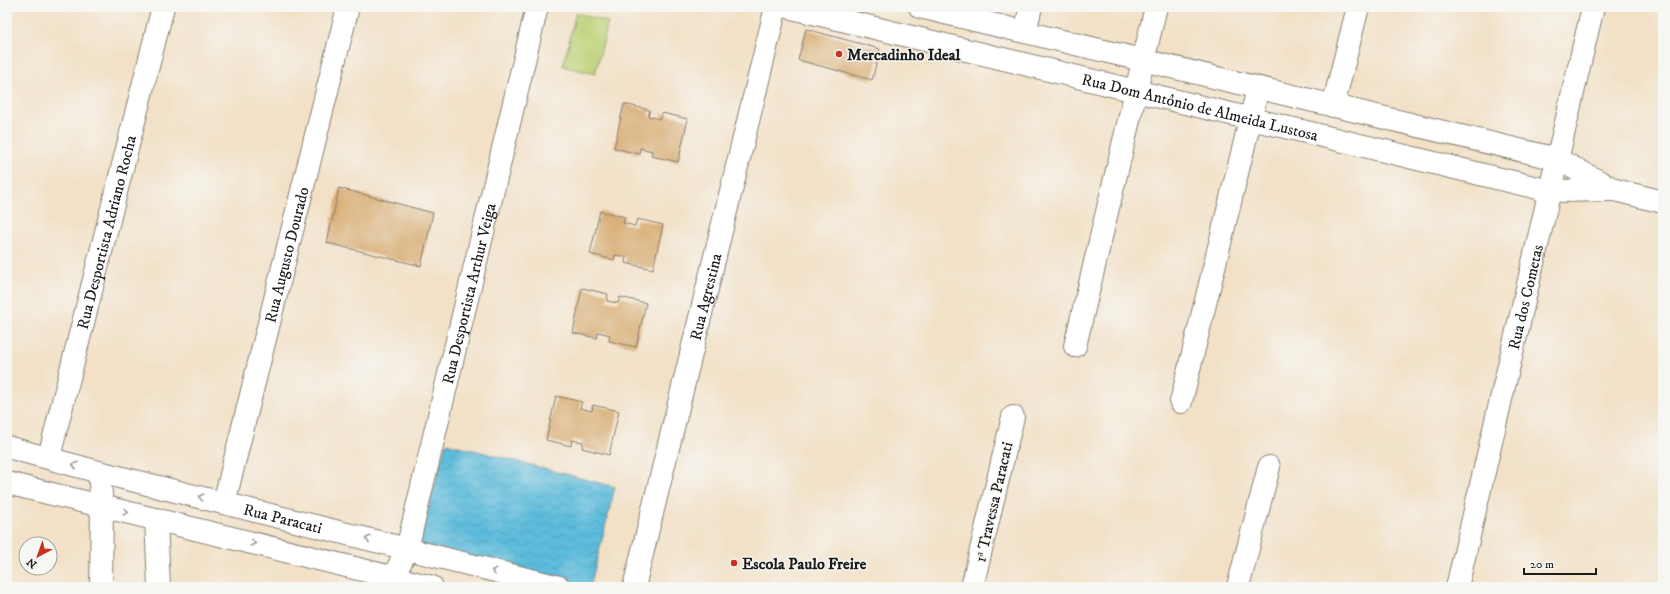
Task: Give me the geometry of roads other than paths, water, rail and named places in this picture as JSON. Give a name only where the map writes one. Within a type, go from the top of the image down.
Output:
[{"type":"street","name":"Rua Desportista Adriano Rocha","points":[[49,457],[164,7]]},
{"type":"street","name":"Rua Augusto Dourado","points":[[224,503],[348,7]]},
{"type":"street","name":"Rua Desportista Arthur Veiga","points":[[393,578],[407,549],[537,7]]},
{"type":"street","name":"Rua Agrestina","points":[[634,587],[776,7]]},
{"type":"street","name":"Rua Dom Antônio de Almeida Lustosa","points":[[788,7],[1550,191],[1615,190]]},
{"type":"street","name":"Rua Dom Antônio de Almeida Lustosa","points":[[920,7],[1557,159],[1615,190],[1663,202]]},
{"type":"street","points":[[1025,32],[1031,7]]},
{"type":"street","points":[[1074,346],[1156,7]]},
{"type":"street","points":[[1333,106],[1358,7]]},
{"type":"street","name":"Rua dos Cometas","points":[[1456,587],[1593,7]]},
{"type":"street","points":[[1182,402],[1258,88]]},
{"type":"street","name":"1ᵃ Travessa Paracati","points":[[972,587],[1013,417]]},
{"type":"street","name":"Rua Paracati","points":[[7,447],[49,457],[99,472],[559,587]]},
{"type":"street","points":[[1238,587],[1269,467]]},
{"type":"street","points":[[99,472],[102,506],[101,587]]},
{"type":"street","name":"Rua Paracati","points":[[7,483],[432,587]]},
{"type":"street","points":[[156,519],[159,587]]},
{"type":"water","points":[[446,443],[615,487],[590,587],[419,544]]},
{"type":"place","name":"Mercadinho Ideal","points":[[839,54]]},
{"type":"place","name":"Escola Paulo Freire","points":[[734,563]]}]
